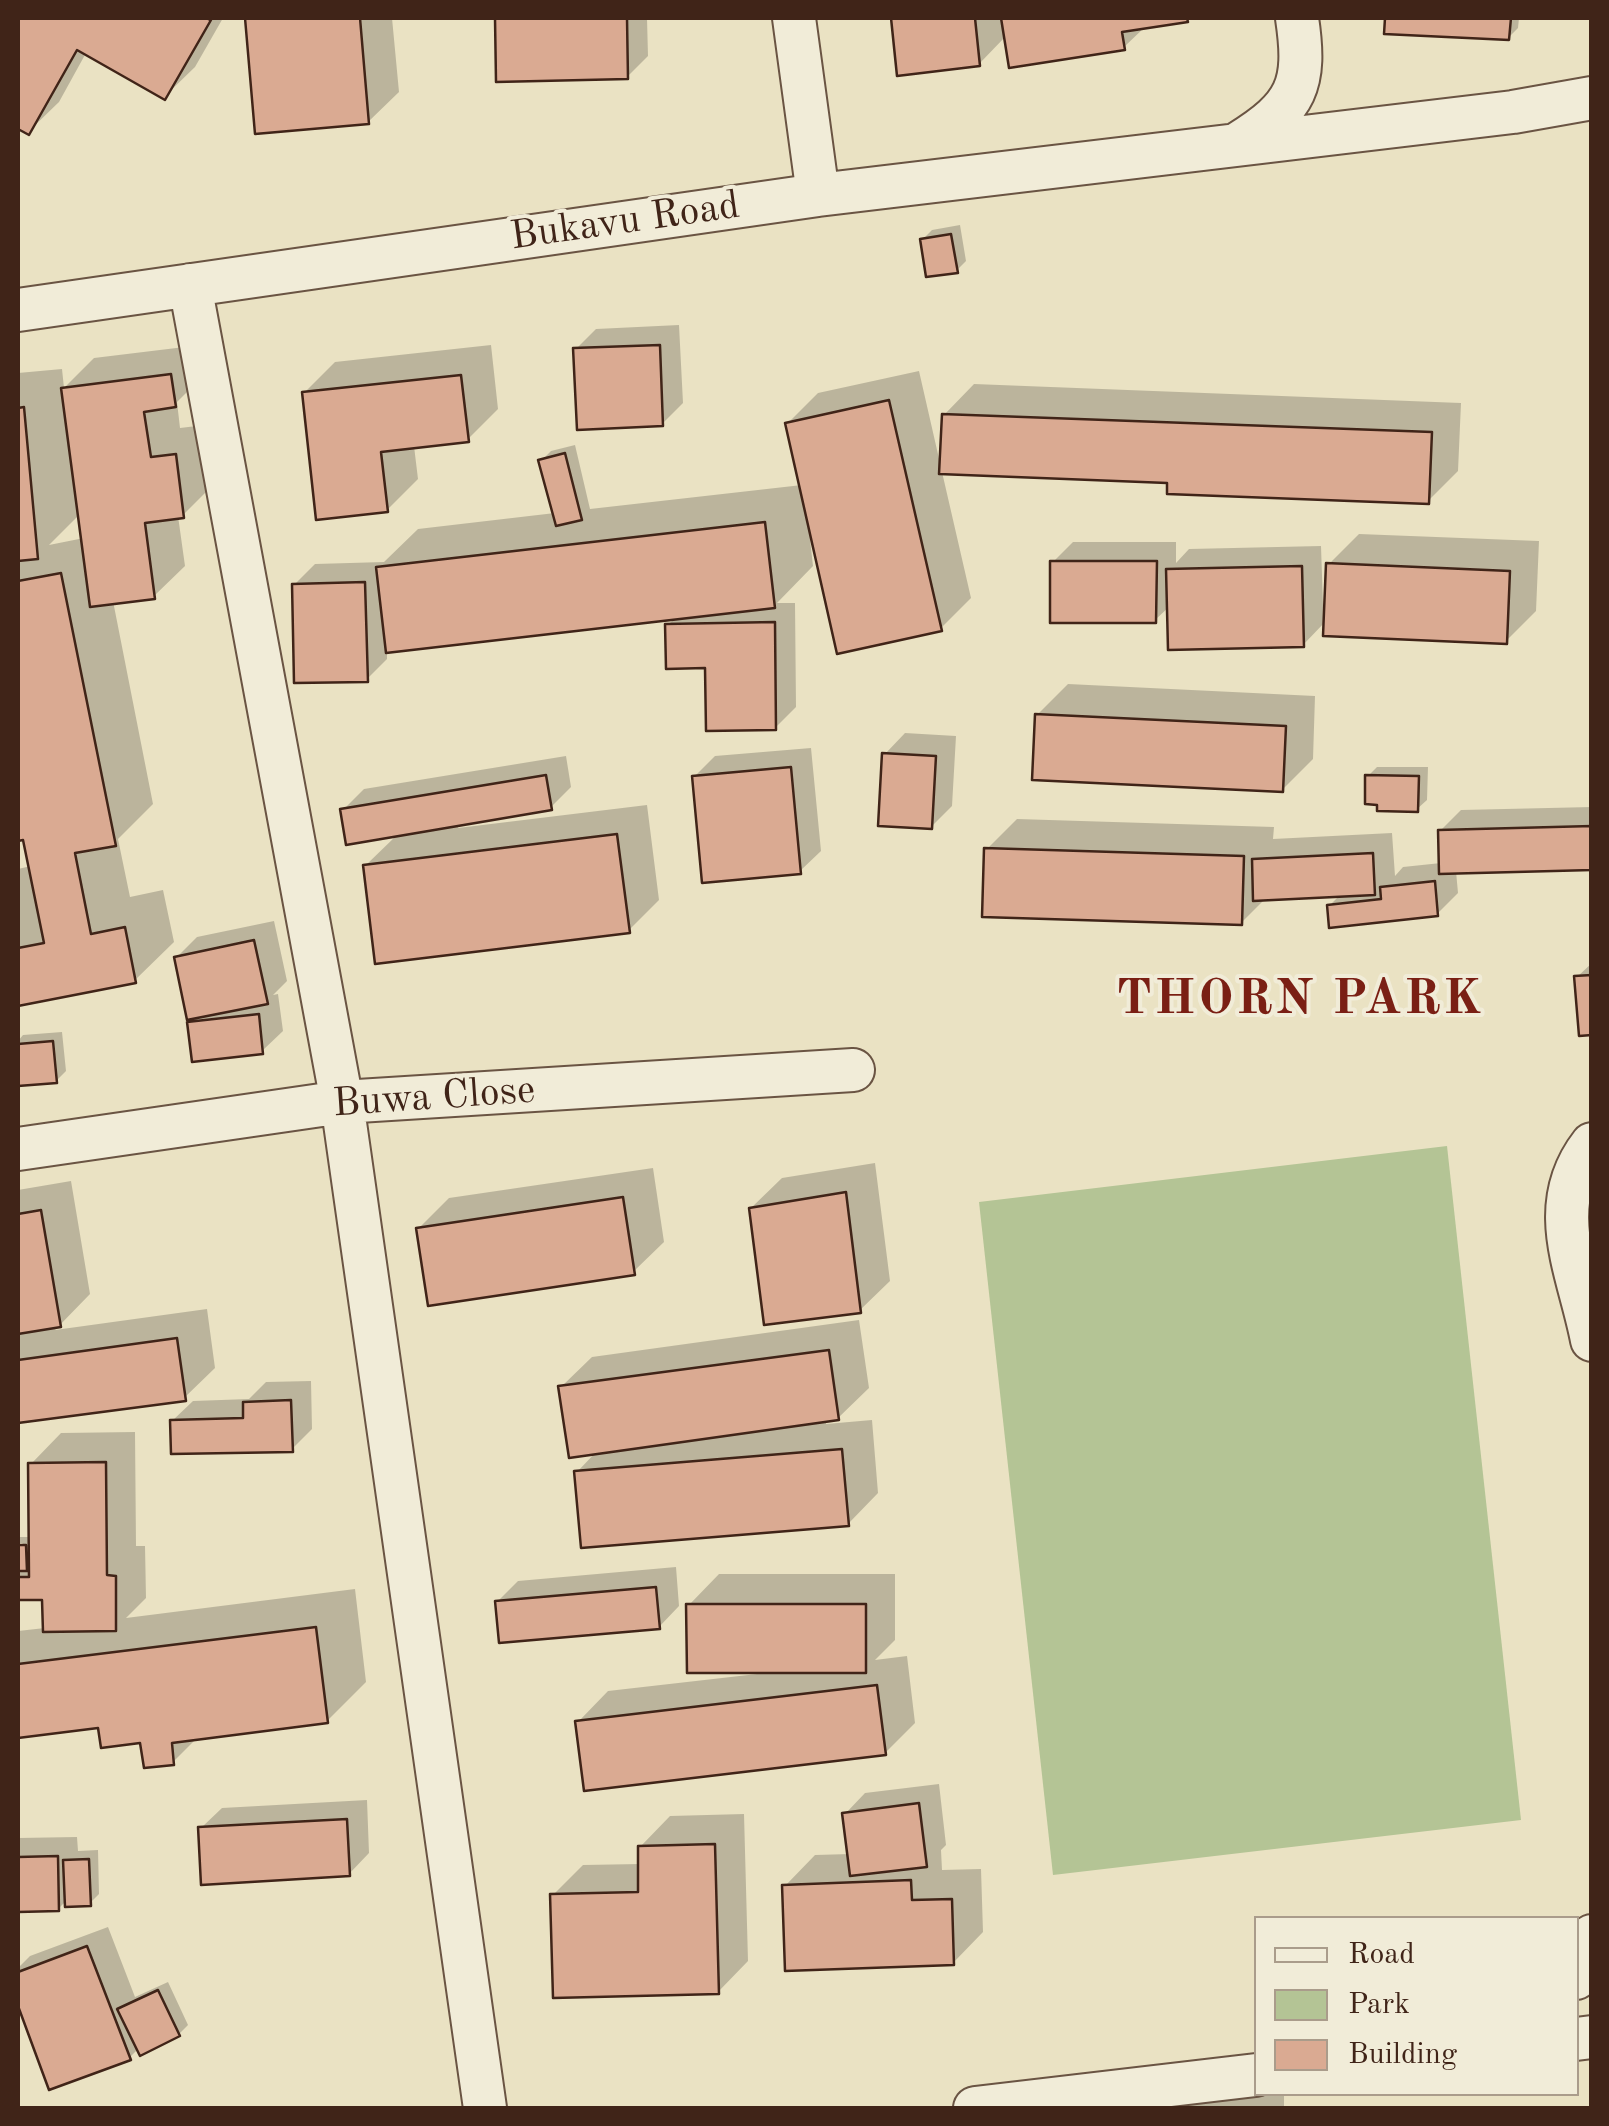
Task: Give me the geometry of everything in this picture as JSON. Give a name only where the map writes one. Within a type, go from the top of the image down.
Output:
[{"type":"street","points":[[794,18],[818,195]]},
{"type":"street","points":[[1234,146],[1272,122],[1292,98],[1301,69],[1297,18]]},
{"type":"street","name":"Bukavu Road","points":[[18,310],[818,195],[1513,112],[1592,98]]},
{"type":"street","points":[[190,285],[342,1102],[485,2108]]},
{"type":"street","name":"Buwa Close","points":[[18,1150],[342,1102],[853,1070]]},
{"type":"street","points":[[1592,1144],[1570,1183],[1565,1216],[1567,1246],[1592,1340]]},
{"type":"street","points":[[1579,1970],[1592,1936]]},
{"type":"street","points":[[974,2108],[1254,2076]]},
{"type":"green space","points":[[1447,1146],[1521,1820],[1053,1875],[979,1202]]},
{"type":"building","points":[[18,18],[211,20],[165,100],[77,50],[29,135],[18,129]]},
{"type":"building","points":[[245,18],[360,18],[369,124],[255,134]]},
{"type":"building","points":[[495,18],[627,18],[628,79],[496,82]]},
{"type":"building","points":[[891,18],[975,18],[980,66],[897,76]]},
{"type":"building","points":[[1001,18],[1187,18],[1188,22],[1122,32],[1125,50],[1009,68]]},
{"type":"building","points":[[1385,18],[1511,18],[1509,40],[1384,34]]},
{"type":"building","points":[[951,234],[958,273],[926,277],[920,239]]},
{"type":"building","points":[[660,345],[663,426],[577,430],[573,348]]},
{"type":"building","points":[[171,374],[176,407],[144,412],[151,457],[176,454],[184,518],[145,523],[155,599],[90,607],[61,388]]},
{"type":"building","points":[[461,375],[469,442],[381,452],[388,512],[316,520],[302,392]]},
{"type":"building","points":[[889,400],[942,631],[837,654],[785,423]]},
{"type":"building","points":[[24,407],[38,559],[18,561],[18,408]]},
{"type":"building","points":[[942,414],[1432,432],[1429,504],[1167,494],[1167,483],[939,474]]},
{"type":"building","points":[[565,453],[582,520],[556,526],[538,460]]},
{"type":"building","points":[[765,522],[775,608],[386,653],[376,567]]},
{"type":"building","points":[[1050,561],[1157,561],[1156,623],[1050,623]]},
{"type":"building","points":[[1326,563],[1510,571],[1507,644],[1323,636]]},
{"type":"building","points":[[1302,566],[1304,647],[1168,650],[1166,569]]},
{"type":"building","points":[[61,573],[116,846],[75,853],[91,934],[125,927],[136,983],[18,1006],[18,948],[44,943],[23,840],[18,841],[18,581]]},
{"type":"building","points":[[365,582],[368,682],[294,683],[292,584]]},
{"type":"building","points":[[775,622],[776,730],[706,731],[705,668],[666,669],[665,624]]},
{"type":"building","points":[[1035,714],[1286,726],[1283,792],[1032,780]]},
{"type":"building","points":[[882,753],[936,756],[932,829],[878,826]]},
{"type":"building","points":[[791,767],[801,874],[702,883],[692,776]]},
{"type":"building","points":[[546,775],[552,810],[346,845],[340,809]]},
{"type":"building","points":[[1365,775],[1419,776],[1418,812],[1377,811],[1377,805],[1365,804]]},
{"type":"building","points":[[1592,826],[1592,870],[1439,874],[1438,830]]},
{"type":"building","points":[[617,834],[630,933],[375,964],[363,865]]},
{"type":"building","points":[[984,848],[1244,856],[1242,925],[982,917]]},
{"type":"building","points":[[1373,853],[1375,895],[1253,901],[1252,859]]},
{"type":"building","points":[[1435,881],[1438,916],[1329,928],[1327,905],[1381,899],[1380,887]]},
{"type":"building","points":[[254,940],[268,1004],[187,1020],[174,957]]},
{"type":"building","points":[[1592,975],[1592,1035],[1579,1036],[1574,976]]},
{"type":"building","points":[[259,1014],[263,1054],[192,1062],[187,1022]]},
{"type":"building","points":[[53,1041],[57,1083],[18,1086],[18,1044]]},
{"type":"building","points":[[846,1192],[861,1313],[764,1325],[749,1208]]},
{"type":"building","points":[[623,1197],[635,1275],[428,1306],[416,1228]]},
{"type":"building","points":[[41,1210],[61,1327],[18,1334],[18,1214]]},
{"type":"building","points":[[177,1338],[186,1401],[18,1423],[18,1360]]},
{"type":"building","points":[[829,1350],[839,1420],[569,1458],[558,1386]]},
{"type":"building","points":[[291,1400],[293,1452],[171,1454],[170,1420],[243,1418],[243,1402]]},
{"type":"building","points":[[842,1449],[849,1526],[581,1548],[574,1471]]},
{"type":"building","points":[[106,1462],[107,1575],[116,1576],[116,1631],[43,1632],[42,1600],[18,1600],[18,1577],[29,1577],[28,1463]]},
{"type":"building","points":[[18,1545],[26,1545],[27,1571],[18,1571]]},
{"type":"building","points":[[656,1587],[660,1629],[499,1643],[495,1601]]},
{"type":"building","points":[[686,1604],[866,1604],[866,1673],[687,1673]]},
{"type":"building","points":[[316,1627],[328,1723],[172,1743],[174,1765],[144,1768],[140,1743],[101,1748],[98,1728],[18,1738],[18,1664]]},
{"type":"building","points":[[877,1685],[886,1755],[584,1791],[575,1721]]},
{"type":"building","points":[[919,1803],[927,1867],[850,1876],[842,1813]]},
{"type":"building","points":[[347,1819],[350,1876],[201,1885],[198,1827]]},
{"type":"building","points":[[715,1844],[719,1994],[553,1998],[550,1894],[638,1892],[638,1846]]},
{"type":"building","points":[[58,1856],[59,1911],[18,1912],[18,1857]]},
{"type":"building","points":[[89,1859],[91,1906],[65,1907],[63,1860]]},
{"type":"building","points":[[911,1880],[912,1900],[952,1899],[954,1965],[785,1971],[782,1885]]},
{"type":"building","points":[[87,1946],[131,2060],[49,2090],[18,2006],[18,1972]]},
{"type":"building","points":[[158,1990],[180,2036],[140,2056],[117,2009]]},
{"type":"district","name":"THORN PARK","points":[[1300,1000]]}]
